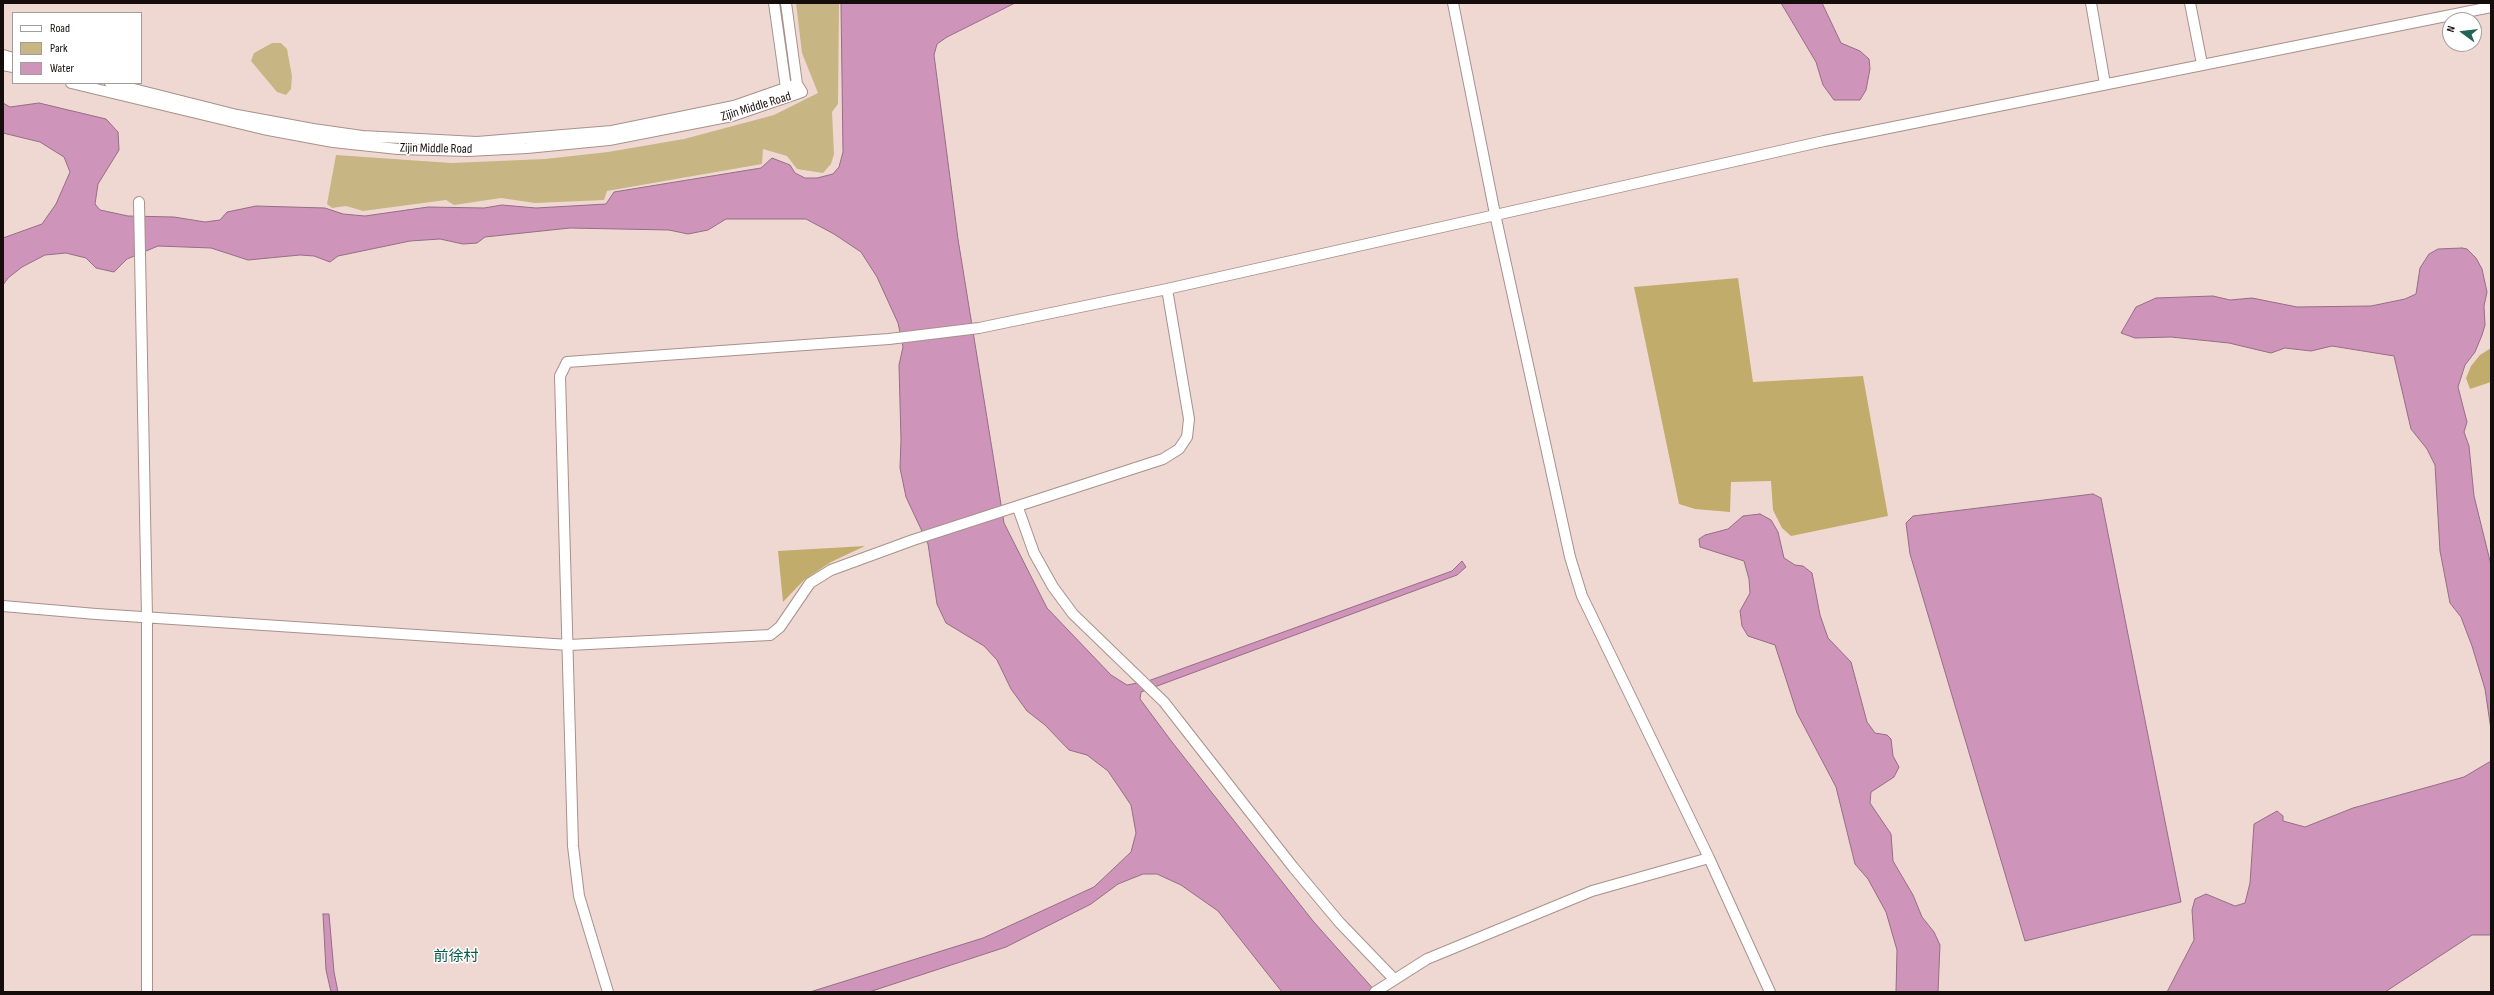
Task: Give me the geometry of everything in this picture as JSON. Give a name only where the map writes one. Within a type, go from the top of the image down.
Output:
[{"type":"street","points":[[774,3],[788,92]]},
{"type":"street","name":"Zijin Middle Road","points":[[114,84],[238,115],[313,129],[362,136],[477,142],[612,131],[734,106],[800,88],[786,3]]},
{"type":"street","points":[[1452,3],[1494,214],[1560,520],[1582,596],[1709,858],[1770,992]]},
{"type":"street","points":[[2091,3],[2105,84]]},
{"type":"street","points":[[2190,3],[2202,64]]},
{"type":"street","points":[[608,992],[578,889],[573,846],[569,645],[560,376],[567,362],[889,339],[979,328],[1167,289],[1494,214],[1817,143],[2202,64],[2491,7]]},
{"type":"street","name":"Zijin Middle Road","points":[[75,84],[263,129],[333,142],[406,150],[468,151],[527,148],[609,140],[732,116],[788,92]]},
{"type":"street","points":[[139,202],[147,617],[147,992]]},
{"type":"street","points":[[3,606],[569,645],[770,635],[780,627],[810,582],[831,570],[913,540],[1017,508],[1163,459],[1179,449],[1187,437],[1189,419],[1167,289]]},
{"type":"street","points":[[1017,508],[1034,553],[1053,587],[1073,614],[1164,702],[1293,867],[1390,981]]},
{"type":"street","points":[[1375,992],[1390,981],[1427,960],[1592,891],[1709,858]]},
{"type":"green space","points":[[796,3],[839,3],[838,104],[832,112],[834,154],[831,164],[823,173],[797,169],[787,156],[763,149],[762,164],[607,191],[604,200],[535,203],[501,198],[454,205],[446,200],[363,211],[346,206],[332,208],[327,204],[336,155],[451,163],[545,159],[608,152],[684,139],[774,115],[818,93],[802,53]]},
{"type":"green space","points":[[272,43],[281,43],[287,49],[292,76],[291,89],[286,95],[277,92],[251,61],[254,53]]},
{"type":"shaded area","points":[[1738,278],[1753,382],[1863,376],[1888,516],[1791,536],[1782,528],[1773,510],[1771,481],[1731,482],[1730,512],[1695,509],[1679,504],[1634,287]]},
{"type":"shaded area","points":[[2491,348],[2491,382],[2470,389],[2466,378],[2471,366],[2480,355]]},
{"type":"shaded area","points":[[865,546],[831,562],[804,580],[783,602],[778,551]]},
{"type":"water","points":[[841,3],[1015,3],[947,37],[937,44],[934,55],[958,239],[1004,523],[1047,608],[1111,675],[1127,685],[1148,681],[1452,571],[1462,561],[1466,567],[1457,575],[1141,692],[1140,699],[1172,742],[1313,921],[1376,992],[1282,992],[1218,911],[1181,885],[1157,874],[1143,874],[1118,884],[1091,904],[1006,947],[869,992],[810,992],[983,938],[1094,887],[1131,852],[1136,833],[1131,805],[1108,771],[1087,755],[1069,750],[1045,725],[1027,711],[1011,689],[997,660],[984,646],[946,623],[937,604],[928,544],[906,497],[900,468],[901,440],[899,365],[903,347],[898,323],[877,277],[861,252],[834,234],[806,219],[726,219],[708,230],[688,234],[669,230],[570,228],[485,237],[477,243],[463,244],[440,239],[410,241],[338,256],[330,262],[314,256],[300,255],[248,260],[211,248],[158,246],[127,259],[114,272],[96,268],[86,258],[66,253],[45,255],[22,267],[8,278],[3,285],[3,238],[42,224],[56,204],[70,172],[64,157],[40,142],[3,133],[3,103],[10,107],[39,103],[106,119],[118,132],[119,150],[98,184],[95,204],[100,210],[128,216],[174,217],[205,222],[220,220],[227,212],[256,206],[325,208],[343,214],[365,216],[428,207],[484,208],[502,205],[536,208],[606,204],[614,192],[761,168],[772,158],[790,165],[795,173],[805,178],[817,178],[833,174],[839,167],[843,152]]},
{"type":"water","points":[[1781,3],[1822,3],[1841,43],[1860,51],[1869,59],[1870,69],[1866,90],[1860,100],[1834,100],[1823,85],[1816,62]]},
{"type":"water","points":[[2438,249],[2467,249],[2476,258],[2482,269],[2487,292],[2484,306],[2485,325],[2482,335],[2475,352],[2465,365],[2458,387],[2467,422],[2464,432],[2469,446],[2474,496],[2491,565],[2491,730],[2485,689],[2472,646],[2461,617],[2450,603],[2440,551],[2435,465],[2427,449],[2411,429],[2394,356],[2332,346],[2311,351],[2285,348],[2271,353],[2229,343],[2171,337],[2135,338],[2121,333],[2136,307],[2156,298],[2213,296],[2230,300],[2252,298],[2297,307],[2371,306],[2405,299],[2416,294],[2420,268],[2429,254]]},
{"type":"water","points":[[2093,494],[2101,498],[2181,902],[2025,941],[1910,554],[1906,523],[1913,516]]},
{"type":"water","points":[[1760,514],[1771,520],[1778,532],[1784,558],[1795,565],[1803,566],[1812,573],[1820,615],[1828,638],[1851,662],[1867,722],[1875,733],[1887,735],[1891,739],[1893,756],[1899,767],[1894,777],[1871,792],[1870,803],[1891,834],[1893,861],[1913,895],[1922,917],[1934,932],[1940,945],[1938,992],[1896,992],[1897,950],[1886,912],[1868,879],[1855,864],[1836,787],[1797,713],[1775,645],[1748,636],[1742,626],[1740,611],[1750,593],[1749,579],[1744,561],[1700,547],[1699,539],[1705,535],[1728,529],[1743,516]]},
{"type":"water","points":[[2491,761],[2491,935],[2472,935],[2385,992],[2167,992],[2194,940],[2192,910],[2195,899],[2206,894],[2235,906],[2245,903],[2250,883],[2254,824],[2277,811],[2283,816],[2283,821],[2305,827],[2353,808],[2464,777]]},
{"type":"water","points":[[323,914],[329,914],[334,972],[338,992],[331,992],[326,970]]},
{"type":"district","name":"前徐村","points":[[456,957]]}]
